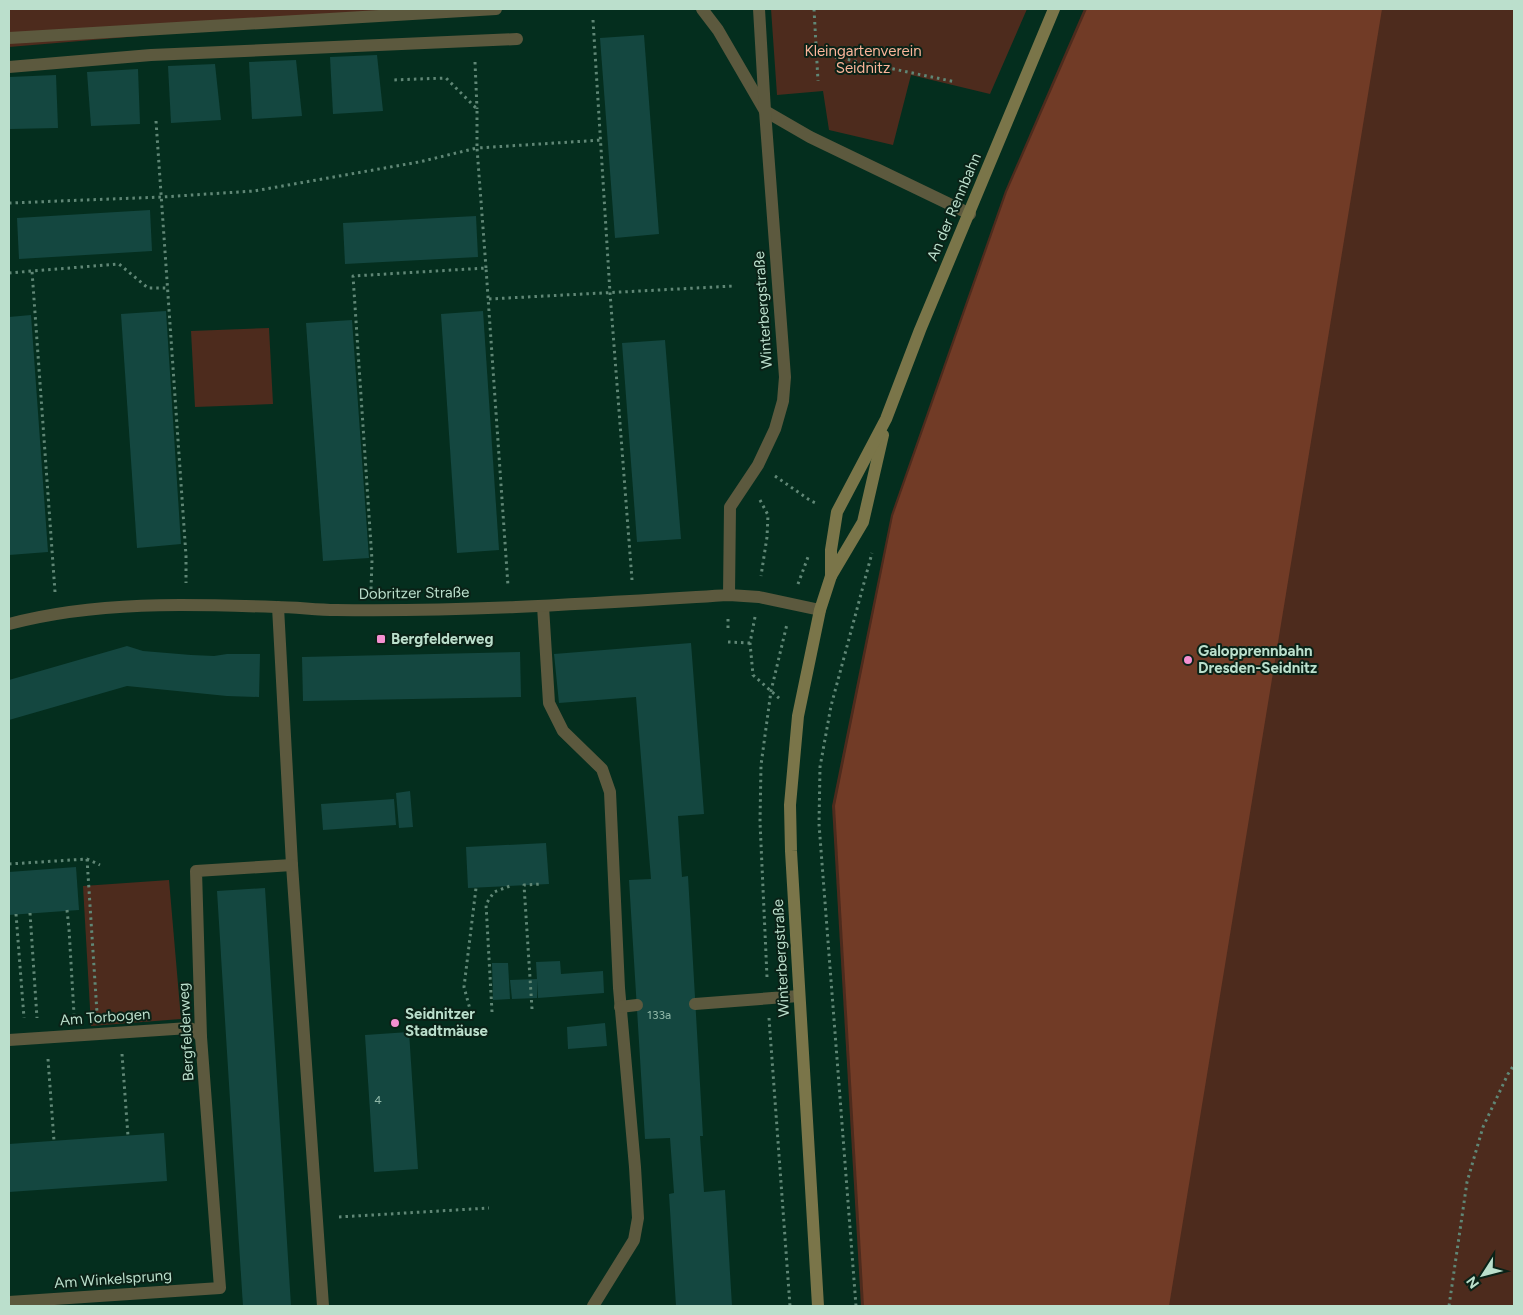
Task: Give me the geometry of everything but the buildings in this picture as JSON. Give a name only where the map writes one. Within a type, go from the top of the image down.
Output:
[{"type":"main road","name":"An der Rennbahn","points":[[830,576],[863,522],[886,420],[920,330],[1054,9]]},
{"type":"main road","name":"An der Rennbahn","points":[[820,610],[830,576],[831,550],[837,512],[886,420]]},
{"type":"main road","name":"Winterbergstraße","points":[[818,1306],[806,1081],[799,996],[790,805],[798,716],[820,610]]},
{"type":"street","points":[[9,38],[496,9]]},
{"type":"street","points":[[702,9],[718,30],[765,111],[810,137],[970,214]]},
{"type":"street","name":"Winterbergstraße","points":[[729,595],[730,507],[758,465],[775,429],[782,402],[785,376],[765,111],[760,9]]},
{"type":"street","points":[[9,67],[171,54],[517,39]]},
{"type":"street","name":"Dobritzer Straße","points":[[9,624],[58,613],[112,606],[186,604],[334,610],[509,608],[729,595],[759,597],[820,610]]},
{"type":"street","points":[[543,606],[549,702],[563,731],[602,769],[610,792],[620,1006],[638,1218],[634,1240],[593,1306]]},
{"type":"street","points":[[278,607],[292,865],[323,1306]]},
{"type":"street","name":"Bergfelderweg","points":[[220,1288],[201,1037],[196,871],[292,865]]},
{"type":"street","points":[[695,1004],[799,996]]},
{"type":"street","points":[[620,1006],[636,1006]]},
{"type":"street","name":"Am Torbogen","points":[[9,1040],[189,1028],[195,1030],[201,1037]]},
{"type":"street","name":"Am Winkelsprung","points":[[9,1302],[220,1288]]},
{"type":"path","points":[[814,9],[818,82]]},
{"type":"path","points":[[593,20],[602,140],[610,293],[633,601]]},
{"type":"path","points":[[475,41],[477,148],[509,608]]},
{"type":"path","points":[[816,53],[956,82]]},
{"type":"path","points":[[392,80],[446,78],[477,109]]},
{"type":"path","points":[[156,121],[186,556],[186,604]]},
{"type":"path","points":[[9,203],[254,191],[419,162],[477,148],[602,140]]},
{"type":"path","points":[[9,273],[119,264],[148,288],[168,288]]},
{"type":"path","points":[[371,590],[372,560],[353,276],[486,268]]},
{"type":"path","points":[[32,272],[53,578]]},
{"type":"path","points":[[489,299],[734,286]]},
{"type":"path","points":[[758,465],[811,501],[837,512]]},
{"type":"path","points":[[856,1306],[819,824],[820,766],[831,706],[873,547]]},
{"type":"path","points":[[728,642],[750,643]]},
{"type":"path","points":[[9,864],[88,859],[100,865]]},
{"type":"path","points":[[88,859],[98,1034]]},
{"type":"path","points":[[532,1009],[524,885],[542,884]]},
{"type":"path","points":[[492,1012],[486,904],[494,892],[510,886]]},
{"type":"path","points":[[471,1013],[464,987],[476,888]]},
{"type":"path","points":[[66,910],[76,1036]]},
{"type":"path","points":[[30,913],[36,1038]]},
{"type":"path","points":[[16,914],[54,1141]]},
{"type":"path","points":[[120,1032],[128,1136]]},
{"type":"path","points":[[1449,1306],[1467,1182],[1482,1126],[1514,1065]]},
{"type":"path","points":[[316,1218],[489,1208]]},
{"type":"green space","points":[[9,9],[400,9],[401,14],[9,47]]},
{"type":"green space","name":"Kleingartenverein Seidnitz","points":[[771,9],[1027,9],[990,94],[911,75],[893,145],[829,130],[823,91],[777,95]]},
{"type":"green space","name":"Galopprennbahn Dresden-Seidnitz","points":[[1084,9],[1514,9],[1514,1306],[861,1306],[832,806],[891,515],[1005,191]]},
{"type":"green space","points":[[269,328],[273,404],[195,407],[191,331]]},
{"type":"green space","points":[[169,880],[181,1019],[91,1026],[83,886]]},
{"type":"shaded area","name":"Galopprennbahn Dresden-Seidnitz","points":[[1087,9],[1382,9],[1169,1306],[864,1306],[835,806],[893,516],[1007,192]]},
{"type":"place","name":"Bergfelderweg","points":[[381,639]]},
{"type":"place","name":"Galopprennbahn Dresden-Seidnitz","points":[[1188,660]]},
{"type":"place","name":"Seidnitzer Stadtmäuse","points":[[395,1023]]}]
